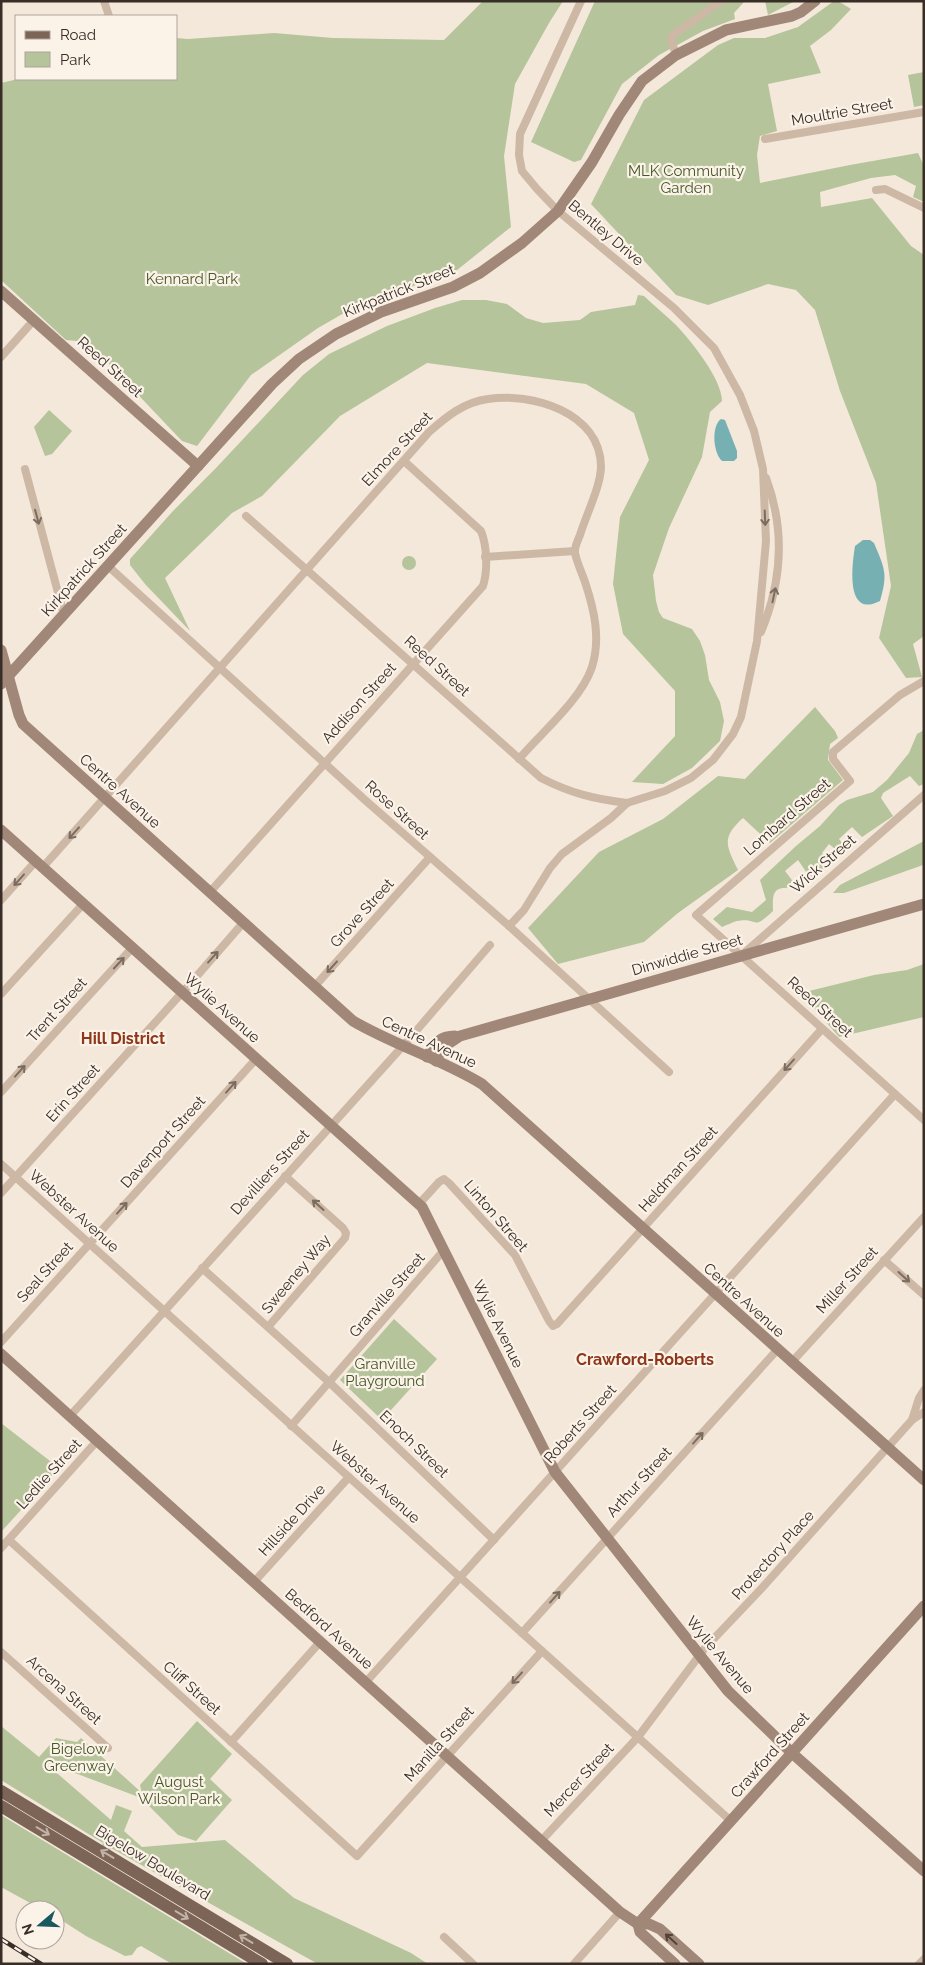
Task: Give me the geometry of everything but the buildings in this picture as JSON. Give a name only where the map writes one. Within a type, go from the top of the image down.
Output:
[{"type":"main road","name":"Bigelow Boulevard","points":[[1,1791],[287,1964]]},
{"type":"main road","name":"Bigelow Boulevard","points":[[1,1806],[262,1964]]},
{"type":"street","points":[[104,1],[109,15]]},
{"type":"street","name":"Bentley Drive","points":[[581,1],[520,134],[519,155],[522,170],[558,211],[667,302],[714,348],[740,395],[754,431],[777,515],[779,558],[772,602],[757,641]]},
{"type":"street","points":[[676,55],[671,39],[673,34],[721,1]]},
{"type":"street","name":"Kirkpatrick Street","points":[[4,677],[108,566],[272,384],[299,358],[358,322],[453,287],[480,273],[522,243],[558,211],[592,162],[618,114],[642,81],[676,55],[726,30],[792,16],[801,12],[815,1]]},
{"type":"street","name":"Moultrie Street","points":[[765,139],[924,112]]},
{"type":"street","points":[[876,190],[885,189],[924,208]]},
{"type":"street","name":"Reed Street","points":[[1,291],[198,466]]},
{"type":"street","points":[[1,357],[34,320]]},
{"type":"street","name":"Elmore Street","points":[[1,900],[40,864],[104,798],[429,432],[460,408],[486,399],[514,397],[553,406],[573,417],[587,430],[597,447],[601,469],[575,552]]},
{"type":"street","name":"Addison Street","points":[[210,892],[483,586],[486,579],[484,540],[481,530],[404,461]]},
{"type":"street","name":"Bentley Drive","points":[[627,803],[665,791],[690,778],[714,760],[733,734],[741,717],[757,641],[766,541],[763,469]]},
{"type":"street","points":[[25,470],[64,614]]},
{"type":"street","name":"Reed Street","points":[[246,516],[542,778],[560,788],[586,797],[627,803]]},
{"type":"street","points":[[485,557],[575,552],[594,614],[596,645],[592,667],[579,692],[520,760]]},
{"type":"street","name":"Rose Street","points":[[108,566],[669,1072]]},
{"type":"street","name":"Centre Avenue","points":[[1,650],[4,677],[22,722],[104,798],[353,1020],[402,1046],[466,1074],[482,1084],[924,1480]]},
{"type":"street","name":"Lombard Street","points":[[696,915],[850,781],[833,759],[833,752],[900,695],[924,681]]},
{"type":"street","name":"Wick Street","points":[[741,955],[924,795]]},
{"type":"street","points":[[509,926],[524,910],[550,868],[562,854],[611,818],[627,803]]},
{"type":"street","name":"Wylie Avenue","points":[[1,830],[422,1207],[555,1472],[728,1691],[792,1753],[924,1871]]},
{"type":"street","name":"Grove Street","points":[[315,986],[430,857]]},
{"type":"street","points":[[1,994],[84,903]]},
{"type":"street","name":"Dinwiddie Street","points":[[432,1059],[442,1048],[460,1036],[587,998],[924,904]]},
{"type":"street","name":"Reed Street","points":[[696,915],[924,1120]]},
{"type":"street","name":"Erin Street","points":[[1,1192],[244,922]]},
{"type":"street","name":"Devilliers Street","points":[[70,1416],[402,1046],[490,945]]},
{"type":"street","name":"Trent Street","points":[[1,1092],[133,947]]},
{"type":"street","name":"Heldman Street","points":[[553,1326],[557,1324],[822,1029]]},
{"type":"street","name":"Davenport Street","points":[[90,1244],[256,1059]]},
{"type":"street","name":"Roberts Street","points":[[365,1683],[895,1094]]},
{"type":"street","name":"Webster Avenue","points":[[1,1164],[731,1821]]},
{"type":"street","name":"Sweeney Way","points":[[268,1327],[345,1238],[346,1233],[344,1228],[285,1176]]},
{"type":"street","name":"Linton Street","points":[[419,1204],[439,1182],[444,1180],[449,1183],[515,1255],[553,1326]]},
{"type":"street","name":"Miller Street","points":[[791,1362],[924,1217]]},
{"type":"street","name":"Seal Street","points":[[1,1342],[90,1244]]},
{"type":"street","name":"Granville Street","points":[[292,1426],[444,1250]]},
{"type":"street","points":[[884,1260],[924,1295]]},
{"type":"street","name":"Enoch Street","points":[[202,1268],[329,1382],[494,1540]]},
{"type":"street","name":"Arthur Street","points":[[522,1633],[777,1350]]},
{"type":"street","name":"Bedford Avenue","points":[[1,1354],[620,1912],[638,1924],[649,1924],[660,1929],[699,1964]]},
{"type":"street","name":"Protectory Place","points":[[638,1737],[700,1656],[912,1420],[919,1398],[924,1390]]},
{"type":"street","points":[[919,1398],[924,1408]]},
{"type":"street","points":[[912,1420],[924,1412]]},
{"type":"street","name":"Ledlie Street","points":[[1,1548],[97,1441]]},
{"type":"street","name":"Hillside Drive","points":[[254,1582],[349,1478]]},
{"type":"street","name":"Cliff Street","points":[[9,1540],[357,1856]]},
{"type":"street","name":"Crawford Street","points":[[638,1924],[924,1606]]},
{"type":"street","points":[[231,1742],[320,1642]]},
{"type":"street","name":"Manilla Street","points":[[357,1856],[446,1755],[542,1651]]},
{"type":"street","name":"Arcena Street","points":[[1,1652],[108,1748]]},
{"type":"street","name":"Mercer Street","points":[[541,1841],[638,1737]]},
{"type":"street","points":[[574,1964],[620,1912]]},
{"type":"street","name":"Bedford Avenue","points":[[638,1924],[640,1932],[675,1964]]},
{"type":"street","points":[[444,1937],[473,1964]]},
{"type":"street","points":[[920,1964],[924,1959]]},
{"type":"green space","name":"Kennard Park","points":[[483,1],[563,1],[515,84],[504,156],[511,227],[457,270],[351,309],[318,328],[251,375],[197,446],[182,441],[88,342],[66,340],[1,280],[1,83],[15,80],[178,80],[178,38],[274,33],[333,38],[444,40]]},
{"type":"green space","points":[[595,1],[744,2],[734,13],[735,19],[703,31],[659,55],[622,84],[581,160],[574,162],[531,142]]},
{"type":"green space","points":[[765,1],[795,1],[768,15]]},
{"type":"green space","name":"MLK Community Garden","points":[[834,1],[838,1],[851,9],[831,30],[810,46],[821,73],[768,84],[777,131],[760,136],[757,155],[760,183],[918,153],[924,166],[924,202],[913,197],[916,186],[895,175],[871,178],[820,192],[821,207],[872,198],[911,246],[924,255],[924,636],[913,644],[922,677],[906,678],[879,638],[891,586],[876,483],[840,391],[815,310],[796,290],[768,284],[708,305],[676,295],[591,204],[644,100],[718,45],[734,38],[765,38],[798,27]]},
{"type":"green space","points":[[924,72],[924,105],[914,107],[908,75]]},
{"type":"green space","points":[[638,295],[644,296],[676,325],[690,341],[705,361],[717,382],[722,401],[710,412],[702,457],[669,528],[653,575],[656,601],[663,618],[692,629],[700,641],[705,655],[709,680],[720,702],[724,721],[720,741],[692,768],[663,784],[632,782],[675,736],[675,691],[623,634],[613,584],[620,517],[649,460],[634,413],[586,384],[427,363],[340,416],[262,496],[232,513],[165,578],[190,631],[145,584],[130,565],[130,559],[173,511],[303,375],[329,354],[387,326],[462,300],[486,300],[507,304],[526,318],[543,323],[580,320],[591,312],[635,305]]},
{"type":"green space","points":[[49,410],[72,431],[52,454],[45,456],[34,427]]},
{"type":"green space","points":[[406,556],[412,556],[416,563],[412,570],[406,570],[402,566],[402,560]]},
{"type":"green space","points":[[815,707],[835,731],[838,738],[830,744],[828,760],[843,780],[770,843],[743,818],[731,831],[728,842],[738,870],[678,913],[644,942],[558,964],[528,928],[599,852],[663,819],[718,776],[745,779]]},
{"type":"green space","points":[[924,730],[924,784],[919,786],[910,776],[883,793],[881,798],[893,816],[862,837],[852,827],[839,839],[845,847],[840,853],[829,844],[822,853],[829,864],[817,878],[811,879],[798,860],[785,871],[798,888],[777,890],[773,897],[773,911],[761,921],[737,921],[722,927],[713,919],[727,907],[752,912],[766,900],[760,880],[820,826],[839,805],[847,800],[873,792],[887,780],[909,753],[917,734]]},
{"type":"green space","points":[[924,841],[923,865],[844,893],[833,893],[840,885]]},
{"type":"green space","points":[[924,964],[924,1017],[839,1037],[801,993],[874,975],[907,970]]},
{"type":"green space","name":"Granville Playground","points":[[394,1319],[437,1359],[382,1420],[340,1380]]},
{"type":"green space","points":[[1,1423],[59,1468],[1,1532]]},
{"type":"green space","points":[[197,1721],[232,1754],[210,1779],[232,1800],[196,1841],[178,1835],[144,1799],[43,1761],[111,1820],[116,1805],[132,1811],[124,1831],[142,1847],[225,1840],[294,1898],[411,1953],[428,1964],[318,1964],[111,1848],[110,1850],[102,1846],[103,1843],[1,1780],[1,1726],[39,1757],[56,1738],[77,1742],[81,1738],[142,1793],[140,1785]]},
{"type":"green space","points":[[1,1815],[247,1964],[172,1964],[141,1946],[132,1955],[125,1956],[86,1936],[65,1922],[65,1900],[25,1900],[1,1887]]},
{"type":"water","points":[[721,419],[725,420],[737,451],[737,458],[734,461],[722,461],[715,446],[716,427]]},
{"type":"water","points":[[863,540],[870,540],[874,543],[881,559],[885,578],[880,601],[869,605],[861,603],[856,597],[853,587],[852,576],[855,546]]},
{"type":"railway","points":[[1,1939],[41,1964]]},
{"type":"district","name":"Hill District","points":[[123,1038]]},
{"type":"district","name":"Crawford-Roberts","points":[[645,1359]]},
{"type":"park label","name":"Bigelow Greenway","points":[[79,1758]]},
{"type":"park label","name":"August Wilson Park","points":[[179,1790]]}]
